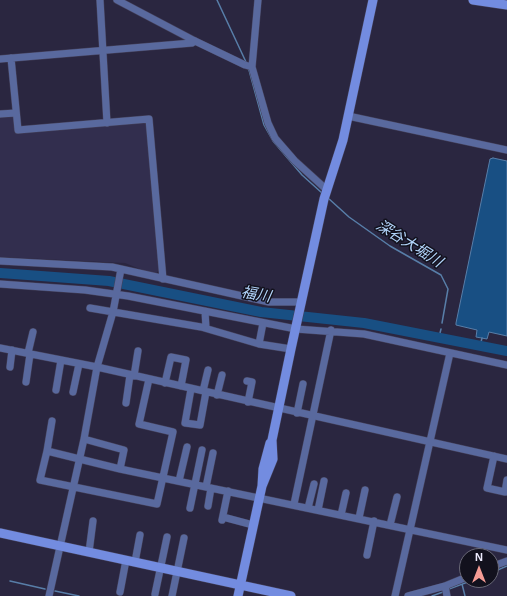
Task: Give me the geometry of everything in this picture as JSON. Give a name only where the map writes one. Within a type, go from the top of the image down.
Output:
[{"type":"street","points":[[100,0],[101,50],[107,123]]},
{"type":"street","points":[[117,0],[195,41],[252,67]]},
{"type":"street","points":[[258,0],[252,67],[270,129],[294,161],[327,190]]},
{"type":"street","points":[[238,596],[262,486],[273,459],[272,440],[291,349],[327,190],[339,156],[373,0]]},
{"type":"street","points":[[473,0],[507,5]]},
{"type":"street","points":[[0,59],[192,43],[195,41]]},
{"type":"street","points":[[11,58],[18,130],[150,119],[164,279]]},
{"type":"street","points":[[0,114],[16,113]]},
{"type":"street","points":[[348,116],[507,150]]},
{"type":"street","points":[[0,261],[120,271],[270,302],[302,305]]},
{"type":"street","points":[[49,596],[74,487],[97,368],[113,312],[120,271]]},
{"type":"street","points":[[0,284],[77,289],[116,294],[263,323],[364,334],[507,365]]},
{"type":"street","points":[[90,308],[206,328],[259,344],[291,349]]},
{"type":"street","points":[[205,312],[206,328]]},
{"type":"street","points":[[259,344],[263,323]]},
{"type":"street","points":[[294,504],[311,416],[331,330]]},
{"type":"street","points":[[26,382],[33,332]]},
{"type":"street","points":[[0,348],[132,375],[278,409],[507,459]]},
{"type":"street","points":[[10,366],[12,350]]},
{"type":"street","points":[[126,403],[138,351]]},
{"type":"street","points":[[395,596],[450,352]]},
{"type":"street","points":[[165,383],[171,357],[179,358],[186,360],[181,386]]},
{"type":"street","points":[[56,390],[61,360]]},
{"type":"street","points":[[73,392],[79,364]]},
{"type":"street","points":[[192,389],[185,422],[200,425],[208,370]]},
{"type":"street","points":[[217,395],[222,374]]},
{"type":"street","points":[[52,421],[40,480],[157,504],[173,432],[139,424],[149,379]]},
{"type":"street","points":[[246,381],[252,382],[248,402]]},
{"type":"street","points":[[297,413],[303,384]]},
{"type":"street","points":[[84,439],[124,450],[120,469]]},
{"type":"street","points":[[179,481],[187,447]]},
{"type":"street","points":[[190,508],[202,450]]},
{"type":"street","points":[[47,451],[120,469],[294,504],[507,550]]},
{"type":"street","points":[[208,506],[208,487],[213,453]]},
{"type":"street","points":[[494,456],[487,488],[504,492],[507,480]]},
{"type":"street","points":[[318,510],[324,481]]},
{"type":"street","points":[[308,508],[314,484]]},
{"type":"street","points":[[359,518],[365,490]]},
{"type":"street","points":[[228,491],[222,519],[253,525]]},
{"type":"street","points":[[341,514],[346,493]]},
{"type":"street","points":[[390,525],[397,497]]},
{"type":"street","points":[[88,552],[93,521]]},
{"type":"street","points":[[367,555],[374,521]]},
{"type":"street","points":[[0,533],[241,585],[273,594],[291,596]]},
{"type":"street","points":[[120,592],[140,535]]},
{"type":"street","points":[[155,594],[167,537]]},
{"type":"street","points":[[172,596],[184,538]]},
{"type":"street","points":[[408,596],[445,586],[459,580]]},
{"type":"street","points":[[445,586],[447,596]]},
{"type":"shaded area","points":[[14,117],[15,133],[148,122],[160,270],[156,273],[145,271],[125,263],[0,257],[0,118]]},
{"type":"water","points":[[493,158],[507,161],[507,336],[489,332],[487,339],[476,337],[477,330],[456,325],[456,323],[490,159]]},
{"type":"waterway","name":"深谷大堀川","points":[[217,0],[246,62]]},
{"type":"waterway","name":"深谷大堀川","points":[[249,70],[264,125],[273,141],[302,175],[322,193]]},
{"type":"waterway","name":"深谷大堀川","points":[[328,198],[349,217],[390,246],[441,275],[448,289],[442,323]]},
{"type":"waterway","name":"福川","points":[[0,273],[109,281],[261,312],[364,323],[507,351]]},
{"type":"waterway","name":"深谷大堀川","points":[[439,337],[441,329]]},
{"type":"waterway","name":"福川","points":[[480,346],[482,338]]},
{"type":"waterway","points":[[499,570],[507,566]]},
{"type":"waterway","points":[[10,581],[45,589]]},
{"type":"waterway","points":[[449,589],[459,585]]},
{"type":"waterway","points":[[463,588],[465,596]]},
{"type":"waterway","points":[[55,591],[79,596]]},
{"type":"waterway","points":[[432,596],[443,592]]}]
